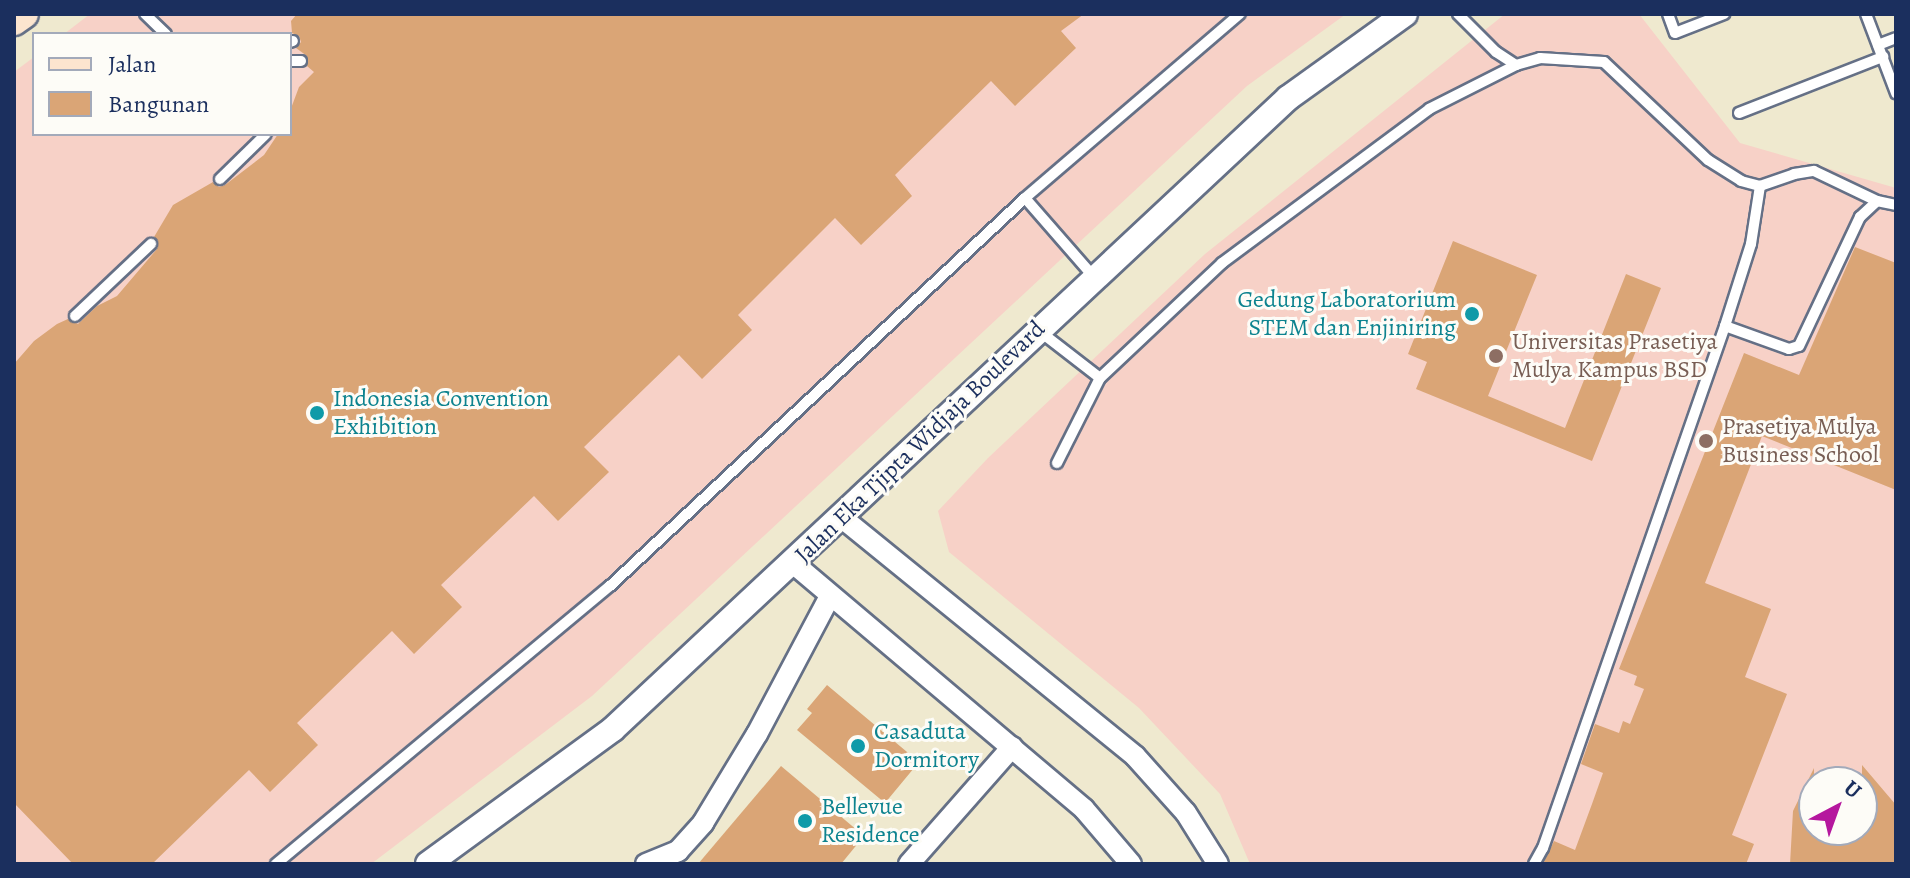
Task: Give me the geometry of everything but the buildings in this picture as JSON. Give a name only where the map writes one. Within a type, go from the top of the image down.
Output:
[{"type":"main road","points":[[14,21],[24,14]]},
{"type":"street","name":"Jalan Eka Tjipta Widjaja Boulevard","points":[[428,864],[613,729],[1288,98],[1405,14]]},
{"type":"street","points":[[841,517],[1135,756],[1186,813],[1218,864]]},
{"type":"street","points":[[793,563],[1084,809],[1131,864]]},
{"type":"street","points":[[646,864],[678,851],[703,823],[757,734],[830,596]]},
{"type":"street","points":[[909,864],[1012,747]]},
{"type":"lane","points":[[145,14],[164,32]]},
{"type":"lane","points":[[278,863],[610,586],[1025,198],[1240,14]]},
{"type":"lane","points":[[1458,14],[1496,52],[1516,65]]},
{"type":"lane","points":[[1668,14],[1675,33],[1724,14]]},
{"type":"lane","points":[[1866,14],[1896,93]]},
{"type":"lane","points":[[1878,45],[1896,38]]},
{"type":"lane","points":[[1739,113],[1883,57]]},
{"type":"lane","points":[[1057,463],[1100,378],[1222,263],[1429,109],[1516,65],[1540,58],[1604,62],[1708,160],[1741,181],[1760,186],[1794,174],[1814,171],[1877,201],[1896,205]]},
{"type":"lane","points":[[220,179],[264,136]]},
{"type":"lane","points":[[1534,864],[1543,848],[1725,326],[1751,244],[1760,186]]},
{"type":"lane","points":[[1025,198],[1094,277]]},
{"type":"lane","points":[[1725,326],[1789,349],[1799,346],[1860,217],[1877,201]]},
{"type":"lane","points":[[75,316],[151,244]]},
{"type":"lane","points":[[1038,329],[1100,378]]},
{"type":"shaded area","name":"Indonesia Convention Exhibition","points":[[90,14],[1346,14],[1247,86],[592,696],[371,864],[14,864],[14,72],[32,58],[32,136],[292,136],[292,32],[67,32]]},
{"type":"shaded area","name":"Universitas Prasetiya Mulya Kampus BSD","points":[[1505,14],[1639,14],[1740,143],[1896,188],[1896,864],[1250,864],[1220,794],[1139,708],[949,552],[938,511],[988,458],[1205,254]]},
{"type":"place","name":"Gedung Laboratorium STEM dan Enjiniring","points":[[1472,314]]},
{"type":"place","name":"Universitas Prasetiya Mulya Kampus BSD","points":[[1496,356]]},
{"type":"place","name":"Indonesia Convention Exhibition","points":[[317,413]]},
{"type":"place","name":"Prasetiya Mulya Business School","points":[[1706,441]]},
{"type":"place","name":"Casaduta Dormitory","points":[[858,746]]},
{"type":"place","name":"Bellevue Residence","points":[[805,821]]}]
